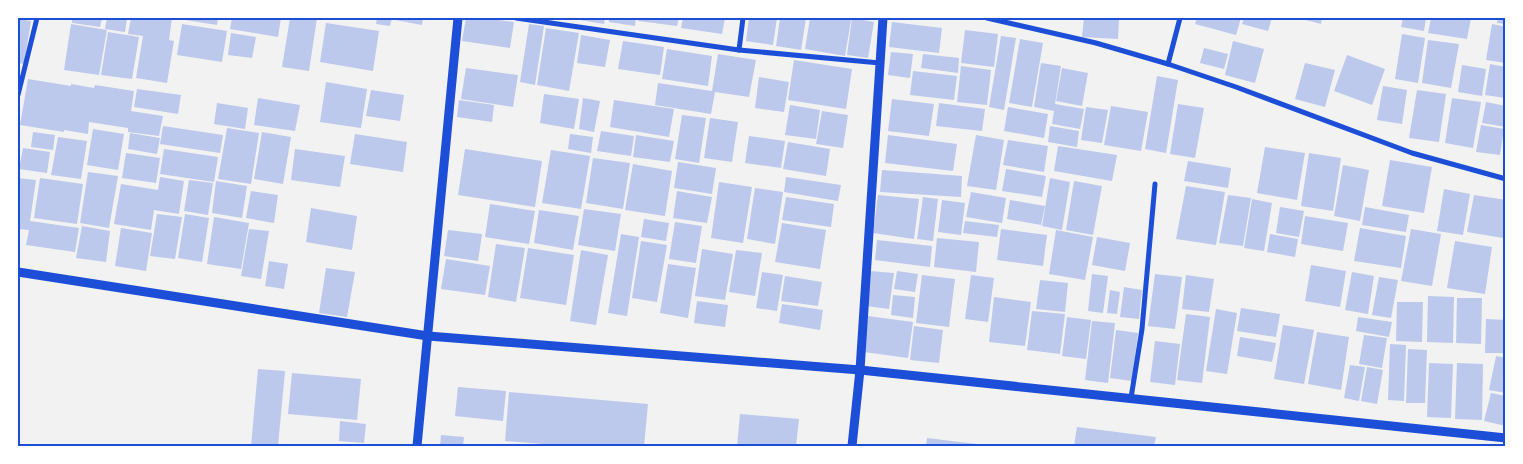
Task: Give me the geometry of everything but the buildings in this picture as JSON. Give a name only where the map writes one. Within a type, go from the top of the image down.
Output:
[{"type":"street","points":[[18,95],[20,74],[37,18]]},
{"type":"street","points":[[417,446],[458,18]]},
{"type":"street","points":[[516,18],[740,50],[880,63]]},
{"type":"street","points":[[740,50],[743,18]]},
{"type":"street","points":[[852,446],[860,370],[883,18]]},
{"type":"street","points":[[987,18],[1096,43],[1168,64],[1412,152],[1506,179]]},
{"type":"street","points":[[1168,64],[1180,18]]},
{"type":"street","points":[[1131,398],[1142,329],[1155,184]]},
{"type":"street","points":[[18,272],[428,336],[860,370],[1506,438]]}]
